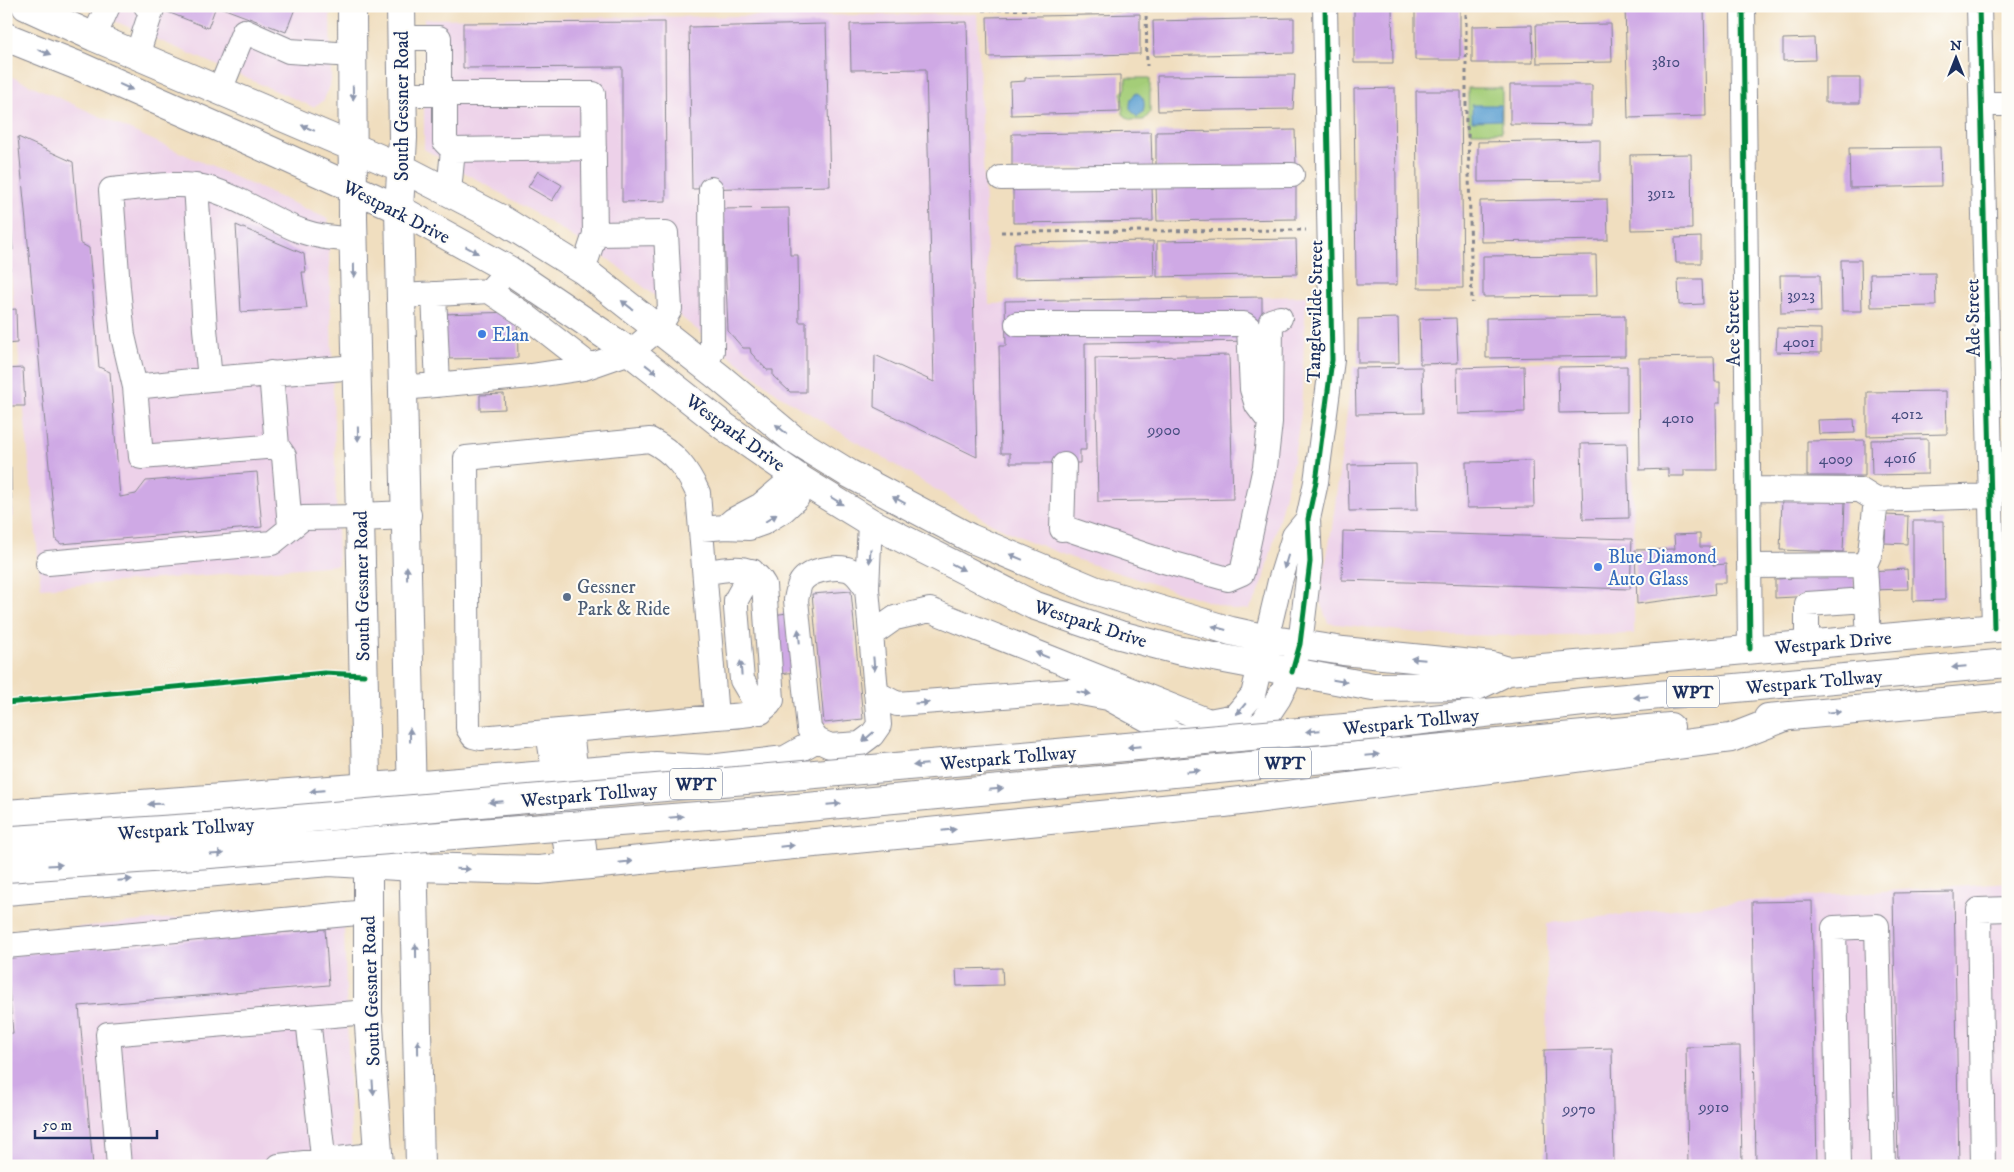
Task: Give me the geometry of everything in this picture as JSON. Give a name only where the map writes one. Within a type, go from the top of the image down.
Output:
[{"type":"main road","name":"Westpark Drive","points":[[26,6],[94,37],[402,168],[499,218],[583,270],[793,439],[848,473],[970,538],[1094,590],[1162,611],[1266,639],[1380,655],[1492,666],[1508,671]]},
{"type":"main road","name":"South Gessner Road","points":[[352,6],[356,367],[368,864],[368,1012],[379,1158]]},
{"type":"main road","name":"South Gessner Road","points":[[401,6],[403,94],[402,168],[399,209],[407,515],[410,784],[415,867],[420,1166]]},
{"type":"main road","name":"Westpark Drive","points":[[6,37],[82,67],[399,209],[509,270],[630,352],[725,426],[803,480],[870,522],[1033,605],[1120,635],[1177,650],[1373,687],[1415,687],[1477,686],[1508,671],[2001,628]]},
{"type":"main road","points":[[82,67],[94,37]]},
{"type":"main road","points":[[803,480],[821,456]]},
{"type":"main road","points":[[360,517],[407,515]]},
{"type":"main road","points":[[1033,605],[1052,572]]},
{"type":"main road","name":"Westpark Tollway","points":[[10,841],[206,827],[1379,725],[1583,702],[2008,663]]},
{"type":"main road","name":"Westpark Tollway","points":[[6,868],[230,853],[786,809],[2008,696]]},
{"type":"main road","points":[[6,891],[330,862],[415,867],[539,870],[1224,803],[1731,738],[1785,717]]},
{"type":"main road","points":[[6,814],[410,784]]},
{"type":"street","points":[[94,37],[108,6]]},
{"type":"street","points":[[137,55],[152,9],[146,6]]},
{"type":"street","name":"Tanglewilde Street","points":[[876,693],[897,704],[1070,691],[1088,693],[1108,698],[1176,735],[1212,742],[1244,735],[1263,722],[1279,698],[1292,672],[1300,644],[1310,562],[1308,519],[1318,464],[1332,360],[1325,6]]},
{"type":"street","name":"Ace Street","points":[[1743,6],[1750,649]]},
{"type":"street","name":"Ade Street","points":[[1980,6],[1991,496],[2000,549],[2001,628]]},
{"type":"street","points":[[220,90],[244,31],[289,51],[353,55]]},
{"type":"street","points":[[401,38],[438,38],[445,142],[453,150],[594,148]]},
{"type":"street","points":[[403,94],[593,94],[595,234],[583,270]]},
{"type":"street","points":[[1982,104],[2008,104]]},
{"type":"street","points":[[449,191],[453,150]]},
{"type":"street","points":[[1001,178],[1292,176]]},
{"type":"street","points":[[196,185],[210,379]]},
{"type":"street","points":[[277,446],[141,457],[135,387],[123,336],[111,190],[196,185],[214,190],[301,231],[323,237],[354,239]]},
{"type":"street","points":[[704,366],[712,351],[711,189]]},
{"type":"street","points":[[403,388],[531,376],[589,365],[630,352],[658,329],[670,309],[666,233],[595,234]]},
{"type":"street","points":[[489,291],[509,270]]},
{"type":"street","points":[[402,296],[489,291],[525,315],[589,365]]},
{"type":"street","points":[[434,294],[438,385]]},
{"type":"street","points":[[1064,465],[1067,530],[1160,560],[1228,579],[1242,573],[1265,467],[1270,422],[1271,322],[1280,318]]},
{"type":"street","points":[[1017,324],[1244,324],[1249,328],[1252,389],[1257,405],[1270,422]]},
{"type":"street","points":[[135,387],[271,373],[356,367]]},
{"type":"street","points":[[271,373],[277,446],[284,456],[290,528]]},
{"type":"street","points":[[705,572],[746,569],[752,571],[760,578],[764,585],[772,700],[769,706],[761,712],[716,717],[481,738],[473,736],[468,728],[466,458],[650,440],[663,446],[675,457],[698,493],[716,717]]},
{"type":"street","points":[[701,529],[749,528],[764,523],[784,510],[797,498],[803,480]]},
{"type":"street","points":[[1749,489],[1860,490],[1876,500],[1991,496]]},
{"type":"street","points":[[1869,639],[1865,565],[1870,553],[1876,500]]},
{"type":"street","points":[[48,563],[272,542],[303,518],[360,517]]},
{"type":"street","name":"Tanglewilde Street","points":[[871,635],[895,618],[930,610],[1209,721],[1235,716],[1253,695],[1280,581],[1294,536],[1308,519]]},
{"type":"street","points":[[867,589],[857,576],[848,569],[829,569],[811,573],[801,583],[796,600],[809,729],[816,740],[830,746],[860,744],[872,735],[879,725],[867,589],[870,522]]},
{"type":"street","points":[[1749,566],[1865,565]]},
{"type":"street","points":[[1807,644],[1807,604],[1868,600]]},
{"type":"street","points":[[560,731],[577,866]]},
{"type":"street","points":[[578,797],[582,790],[591,786],[656,779],[709,767],[785,758],[816,740]]},
{"type":"street","points":[[410,784],[656,764],[709,767]]},
{"type":"street","points":[[565,772],[578,797],[577,866]]},
{"type":"street","points":[[1983,1166],[1979,910],[2008,909]]},
{"type":"street","points":[[6,946],[368,912]]},
{"type":"street","points":[[1838,1166],[1834,928],[1877,926],[1883,1166]]},
{"type":"street","points":[[119,1166],[108,1034],[368,1012]]},
{"type":"street","points":[[308,1018],[324,1164]]},
{"type":"street","points":[[279,1166],[324,1164],[364,1156],[379,1158]]},
{"type":"path","points":[[982,10],[1304,6]]},
{"type":"path","points":[[1466,6],[1466,122],[1468,132],[1472,303]]},
{"type":"path","points":[[1146,8],[1147,66]]},
{"type":"path","points":[[1001,232],[1306,230]]},
{"type":"shaded area","points":[[80,6],[330,6],[331,81],[324,100],[313,107]]},
{"type":"shaded area","points":[[977,14],[989,304],[1306,296],[1301,414],[1293,462],[1264,580],[1249,609],[1235,610],[1072,558],[991,523],[779,395],[611,261],[535,213],[424,149],[424,19]]},
{"type":"shaded area","points":[[6,74],[328,219],[338,565],[41,588],[6,223]]},
{"type":"shaded area","points":[[1629,360],[1634,530],[1634,634],[1559,636],[1438,635],[1328,623],[1319,599],[1332,528],[1353,366]]},
{"type":"shaded area","points":[[2008,882],[2008,1166],[1546,1166],[1547,923],[1746,901]]},
{"type":"shaded area","points":[[343,902],[352,1166],[6,1166],[6,934]]},
{"type":"green space","points":[[1126,78],[1150,78],[1150,113],[1144,120],[1130,120],[1123,114],[1122,93],[1126,88]]},
{"type":"green space","points":[[1468,88],[1502,88],[1502,132],[1471,132],[1468,118]]},
{"type":"water","points":[[1137,93],[1142,97],[1144,104],[1143,112],[1137,117],[1130,109],[1130,102]]},
{"type":"water","points":[[1472,105],[1501,105],[1501,120],[1472,121]]},
{"type":"building","points":[[167,6],[216,6],[208,28],[165,11]]},
{"type":"building","points":[[217,6],[296,6],[286,32]]},
{"type":"building","points":[[954,6],[973,6],[973,8],[954,8]]},
{"type":"building","points":[[1354,6],[1392,6],[1393,63],[1354,63]]},
{"type":"building","points":[[1415,6],[1460,6],[1460,60],[1415,60]]},
{"type":"building","points":[[1625,6],[1704,6],[1706,116],[1628,118]]},
{"type":"building","points":[[1140,14],[1140,54],[988,57],[987,17]]},
{"type":"building","points":[[1294,18],[1294,53],[1154,56],[1153,21]]},
{"type":"building","points":[[665,22],[666,201],[622,202],[622,67],[463,68],[463,23]]},
{"type":"building","points":[[967,22],[977,457],[874,407],[875,355],[934,382],[926,69],[851,70],[850,24]]},
{"type":"building","points":[[826,24],[830,186],[692,189],[689,27]]},
{"type":"building","points":[[1611,24],[1612,62],[1537,63],[1536,25]]},
{"type":"building","points":[[1532,25],[1533,63],[1472,63],[1472,26]]},
{"type":"building","points":[[1814,38],[1815,60],[1783,61],[1783,39]]},
{"type":"building","points":[[1120,75],[1120,112],[1011,115],[1010,82],[1025,81],[1025,78]]},
{"type":"building","points":[[1295,75],[1293,109],[1158,111],[1157,76]]},
{"type":"building","points":[[1825,78],[1860,78],[1860,103],[1825,103]]},
{"type":"building","points":[[1510,85],[1592,85],[1592,125],[1510,124]]},
{"type":"building","points":[[1395,88],[1397,285],[1356,285],[1354,89]]},
{"type":"building","points":[[1416,91],[1461,91],[1463,288],[1418,288]]},
{"type":"building","points":[[1295,130],[1296,166],[1156,168],[1156,132]]},
{"type":"building","points":[[1151,132],[1152,167],[1012,170],[1012,134]]},
{"type":"building","points":[[18,137],[73,162],[80,243],[89,248],[99,367],[110,372],[120,497],[136,494],[146,481],[257,472],[262,527],[61,544],[56,540]]},
{"type":"building","points":[[1600,140],[1600,181],[1478,182],[1478,142]]},
{"type":"building","points":[[1940,147],[1941,186],[1850,188],[1849,148]]},
{"type":"building","points":[[1691,154],[1692,229],[1631,230],[1630,155]]},
{"type":"building","points":[[538,171],[562,185],[552,201],[528,187]]},
{"type":"building","points":[[1296,183],[1296,219],[1157,221],[1156,186]]},
{"type":"building","points":[[1152,186],[1153,221],[1013,223],[1013,188]]},
{"type":"building","points":[[1607,199],[1608,240],[1481,242],[1480,201]]},
{"type":"building","points":[[789,208],[790,255],[798,255],[799,322],[806,322],[806,392],[790,392],[773,376],[773,370],[767,370],[751,353],[750,348],[743,348],[728,331],[723,209]]},
{"type":"building","points":[[6,222],[11,222],[13,250],[6,250]]},
{"type":"building","points":[[236,225],[304,254],[306,272],[302,272],[307,308],[241,312]]},
{"type":"building","points":[[1701,237],[1701,263],[1676,263],[1675,238]]},
{"type":"building","points":[[1296,239],[1297,274],[1157,277],[1157,241]]},
{"type":"building","points":[[1153,241],[1154,276],[1014,279],[1014,243]]},
{"type":"building","points":[[1596,255],[1597,296],[1483,297],[1483,256]]},
{"type":"building","points":[[6,257],[9,257],[10,270],[6,270]]},
{"type":"building","points":[[1841,260],[1861,260],[1862,311],[1842,311]]},
{"type":"building","points":[[1935,273],[1936,306],[1871,307],[1870,274]]},
{"type":"building","points":[[1780,275],[1820,275],[1821,312],[1781,313]]},
{"type":"building","points":[[1678,279],[1702,279],[1703,304],[1679,305]]},
{"type":"building","points":[[1262,297],[1262,341],[1085,343],[1086,450],[1080,450],[1080,463],[1010,463],[1010,453],[1001,453],[999,346],[1006,346],[1005,301]]},
{"type":"building","points":[[16,309],[17,343],[6,344],[6,310]]},
{"type":"building","name":"Elan","points":[[517,312],[518,358],[442,359],[441,314]]},
{"type":"building","points":[[1625,316],[1625,356],[1486,358],[1486,318]]},
{"type":"building","points":[[1398,318],[1399,363],[1358,363],[1358,319]]},
{"type":"building","points":[[1456,318],[1458,363],[1420,364],[1419,319]]},
{"type":"building","points":[[1777,328],[1821,329],[1821,353],[1776,352]]},
{"type":"building","points":[[1229,355],[1233,499],[1098,502],[1095,358]]},
{"type":"building","points":[[1714,357],[1715,382],[1720,382],[1720,403],[1716,403],[1717,470],[1684,470],[1684,476],[1668,476],[1668,469],[1640,470],[1639,358]]},
{"type":"building","points":[[1524,366],[1525,412],[1458,414],[1457,368]]},
{"type":"building","points":[[1627,366],[1627,412],[1559,413],[1558,367]]},
{"type":"building","points":[[1422,367],[1423,413],[1356,414],[1355,368]]},
{"type":"building","points":[[23,368],[25,406],[6,406],[6,369]]},
{"type":"building","points":[[1946,391],[1947,434],[1867,436],[1867,392]]},
{"type":"building","points":[[504,394],[505,409],[480,410],[480,395]]},
{"type":"building","points":[[1854,419],[1855,433],[1819,434],[1818,420]]},
{"type":"building","points":[[1928,439],[1928,474],[1872,475],[1871,440]]},
{"type":"building","points":[[1865,440],[1865,476],[1807,476],[1807,441]]},
{"type":"building","points":[[1627,443],[1629,518],[1583,519],[1581,444]]},
{"type":"building","points":[[1533,461],[1534,507],[1467,508],[1466,462]]},
{"type":"building","points":[[1416,464],[1417,510],[1349,511],[1348,465]]},
{"type":"building","points":[[6,467],[11,467],[12,517],[6,518]]},
{"type":"building","points":[[1782,499],[1845,502],[1843,552],[1780,550]]},
{"type":"building","points":[[1886,515],[1908,516],[1907,544],[1885,543]]},
{"type":"building","points":[[1913,521],[1944,521],[1945,600],[1913,601]]},
{"type":"building","points":[[1343,531],[1632,539],[1630,589],[1342,580]]},
{"type":"building","points":[[1700,534],[1700,547],[1713,547],[1713,565],[1726,564],[1726,583],[1714,583],[1715,594],[1637,604],[1635,550],[1675,549],[1674,535]]},
{"type":"building","points":[[1907,569],[1908,589],[1869,590],[1868,571]]},
{"type":"building","points":[[1854,575],[1855,594],[1775,598],[1775,579]]},
{"type":"building","points":[[851,591],[863,719],[824,723],[812,594]]},
{"type":"building","points":[[787,613],[795,672],[780,674],[773,615]]},
{"type":"building","points":[[1954,892],[1959,1166],[1898,1166],[1893,893]]},
{"type":"building","points":[[1812,901],[1817,1166],[1756,1166],[1752,902]]},
{"type":"building","points":[[325,929],[329,985],[79,1006],[93,1166],[6,1166],[6,1034],[13,1033],[6,956]]},
{"type":"building","points":[[1002,968],[1003,985],[957,986],[956,969]]},
{"type":"building","points":[[1740,1046],[1742,1166],[1688,1166],[1686,1047]]},
{"type":"building","points":[[1612,1048],[1614,1166],[1546,1166],[1544,1050]]},
{"type":"cycle path","points":[[1292,672],[1300,644],[1310,562],[1308,519],[1316,482],[1332,360],[1325,6]]},
{"type":"cycle path","points":[[1743,6],[1750,649]]},
{"type":"cycle path","points":[[1979,6],[1994,628]]},
{"type":"cycle path","points":[[6,703],[324,673],[364,675]]},
{"type":"place","name":"Elan","points":[[482,334]]},
{"type":"place","name":"Blue Diamond Auto Glass","points":[[1598,567]]},
{"type":"place","name":"Gessner Park & Ride","points":[[567,597]]}]
